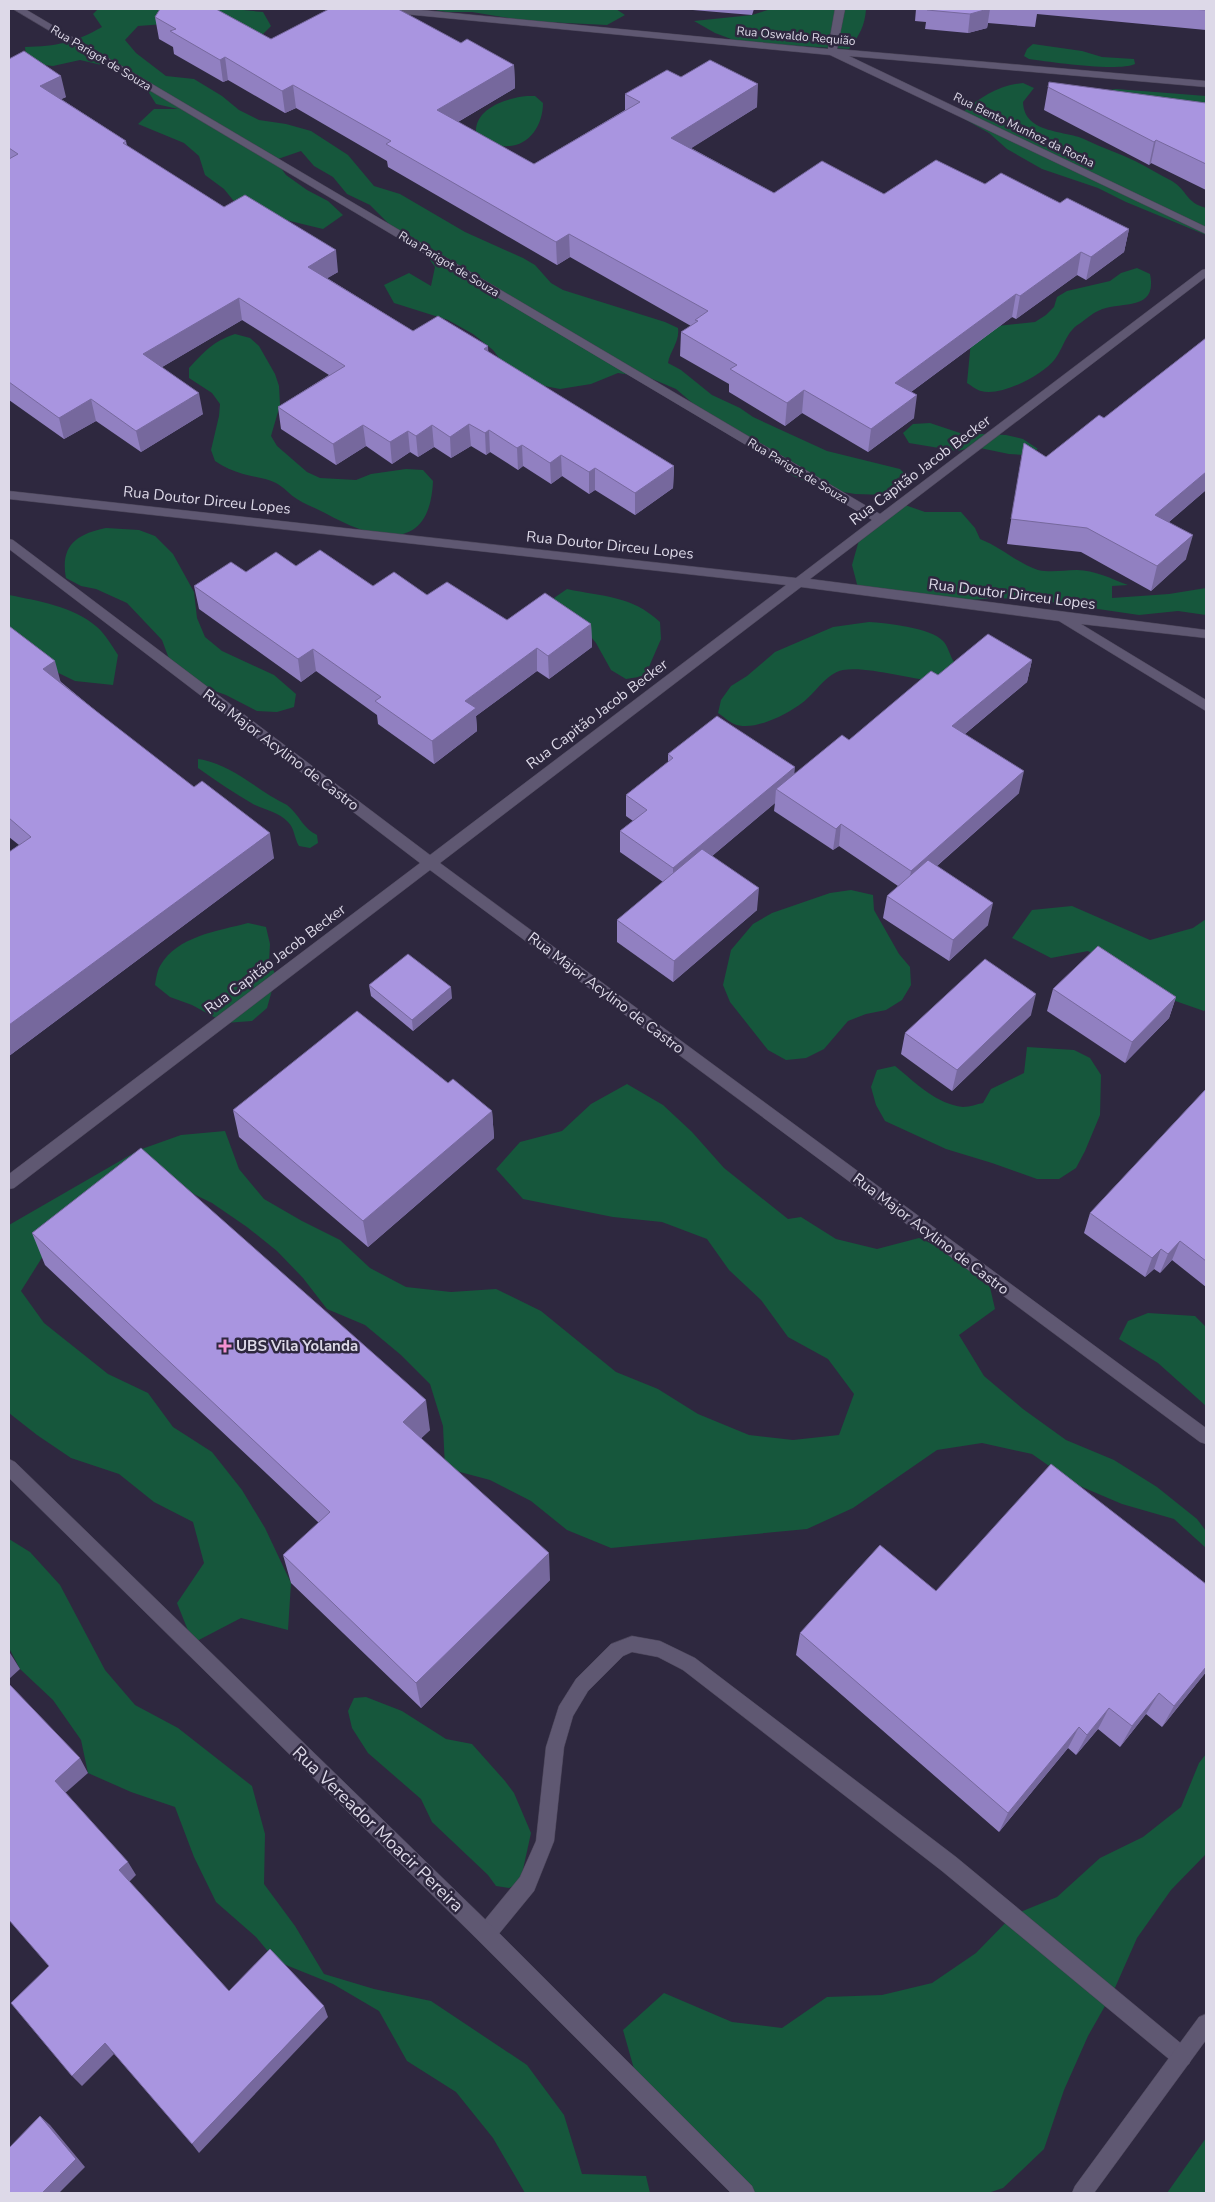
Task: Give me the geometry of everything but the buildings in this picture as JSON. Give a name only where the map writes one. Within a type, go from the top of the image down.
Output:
[{"type":"street","name":"Rua Parigot de Souza","points":[[18,9],[881,520]]},
{"type":"street","name":"Rua Oswaldo Requião","points":[[383,9],[832,52],[1206,84]]},
{"type":"street","points":[[832,52],[840,9]]},
{"type":"street","name":"Rua Bento Munhoz da Rocha","points":[[832,52],[1206,231]]},
{"type":"street","name":"Rua Capitão Jacob Becker","points":[[9,1183],[1206,272]]},
{"type":"street","name":"Rua Doutor Dirceu Lopes","points":[[9,495],[797,582],[1060,617],[1206,634]]},
{"type":"street","name":"Rua Major Acylino de Castro","points":[[9,543],[429,862],[1206,1437]]},
{"type":"street","points":[[1060,617],[1206,706]]},
{"type":"street","name":"Rua Vereador Moacir Pereira","points":[[9,1467],[486,1934],[745,2193]]},
{"type":"street","points":[[486,1934],[527,1884],[545,1841],[555,1747],[565,1712],[582,1685],[616,1650],[632,1644],[660,1649],[689,1664],[950,1864],[1182,2057]]},
{"type":"street","points":[[1082,2193],[1206,2024]]},
{"type":"green space","points":[[98,9],[232,9],[263,12],[271,26],[257,40],[165,24],[138,26],[125,40],[136,53],[166,76],[194,79],[222,96],[239,110],[259,120],[286,124],[311,131],[348,155],[374,186],[400,194],[465,232],[523,258],[535,265],[551,283],[563,290],[665,322],[678,328],[678,337],[668,363],[681,370],[712,395],[740,408],[753,417],[827,451],[900,469],[914,483],[887,495],[855,494],[820,488],[793,476],[697,407],[676,389],[650,378],[618,373],[591,384],[560,389],[529,383],[508,370],[493,350],[473,334],[448,320],[394,303],[384,285],[409,273],[431,286],[435,267],[423,250],[402,237],[370,205],[347,194],[333,177],[314,166],[301,151],[275,160],[286,175],[307,190],[328,201],[343,215],[323,229],[261,214],[237,205],[224,189],[205,175],[199,156],[184,143],[138,124],[154,109],[178,109],[156,104],[146,88],[126,75],[106,66],[80,60],[53,66],[27,63],[25,47],[65,43],[83,37],[102,27],[93,14]]},
{"type":"green space","points":[[429,9],[616,9],[625,15],[607,25],[526,21],[472,12],[446,12]]},
{"type":"green space","points":[[771,9],[866,9],[861,30],[849,49],[739,42],[715,33],[694,21],[752,15]]},
{"type":"green space","points":[[1033,44],[1082,51],[1102,57],[1134,59],[1135,64],[1099,67],[1029,59],[1024,56],[1027,49]]},
{"type":"green space","points":[[1023,83],[1034,88],[1023,102],[1025,113],[1031,120],[1048,130],[1078,137],[1123,155],[1172,181],[1194,203],[1206,208],[1206,235],[1126,202],[1098,188],[1042,169],[1007,149],[989,133],[966,120],[962,113],[998,89]]},
{"type":"green space","points":[[1116,89],[1206,96],[1206,115],[1103,91]]},
{"type":"green space","points":[[535,96],[543,103],[537,128],[526,140],[511,146],[502,146],[476,134],[480,117],[486,111],[510,99]]},
{"type":"green space","points":[[1137,268],[1150,274],[1151,286],[1148,295],[1143,300],[1135,303],[1107,308],[1090,315],[1071,331],[1055,359],[1041,372],[1010,388],[999,391],[977,390],[967,383],[971,341],[988,327],[1035,322],[1054,307],[1057,297],[1067,291],[1110,281],[1121,273]]},
{"type":"green space","points":[[235,334],[250,338],[259,346],[275,374],[279,386],[280,405],[271,436],[277,446],[307,472],[320,478],[356,480],[371,474],[406,469],[423,470],[433,481],[429,505],[421,522],[410,531],[396,535],[361,530],[300,501],[276,483],[236,472],[215,461],[211,450],[220,404],[212,393],[189,378],[189,368],[215,344]]},
{"type":"green space","points":[[930,423],[960,433],[1006,435],[1023,439],[1038,449],[1025,455],[1009,454],[975,447],[957,451],[909,443],[903,433],[913,424]]},
{"type":"green space","points":[[905,505],[925,512],[961,512],[975,528],[980,539],[1038,570],[1083,570],[1103,575],[1128,585],[1112,586],[1112,598],[1169,594],[1206,588],[1206,615],[1178,611],[1139,615],[1030,599],[994,598],[959,601],[858,588],[852,565],[859,540]]},
{"type":"green space","points":[[106,528],[139,530],[155,536],[173,554],[194,592],[197,618],[205,637],[222,651],[274,675],[296,694],[294,707],[277,712],[257,711],[226,695],[195,684],[171,664],[162,640],[127,603],[96,589],[81,586],[66,578],[66,558],[72,543],[86,534]]},
{"type":"green space","points":[[567,589],[616,598],[649,613],[660,622],[661,639],[645,676],[626,679],[611,670],[596,643],[586,631],[560,612],[554,598]]},
{"type":"green space","points":[[9,595],[66,609],[88,620],[97,627],[118,655],[113,685],[75,681],[9,649]]},
{"type":"green space","points":[[869,622],[908,627],[937,636],[945,643],[954,662],[935,681],[876,671],[843,670],[831,675],[795,708],[760,724],[742,726],[734,724],[718,713],[721,700],[731,686],[747,676],[775,652],[833,627]]},
{"type":"green space","points":[[198,759],[211,762],[234,772],[287,805],[308,829],[317,835],[318,843],[310,848],[299,846],[288,822],[276,813],[253,804],[212,778],[198,768]]},
{"type":"green space","points":[[851,890],[873,895],[874,910],[899,954],[910,967],[911,985],[902,1000],[886,1010],[866,1014],[848,1021],[824,1049],[806,1058],[786,1060],[768,1050],[730,1002],[723,985],[731,950],[753,924],[772,913],[830,893]]},
{"type":"green space","points":[[1072,906],[1150,940],[1193,928],[1206,919],[1206,1009],[1204,1011],[1164,997],[1088,951],[1051,958],[1012,938],[1032,910]]},
{"type":"green space","points":[[248,923],[266,927],[270,944],[269,961],[276,976],[267,1008],[252,1021],[225,1023],[192,1005],[170,997],[155,985],[157,973],[167,956],[187,941],[211,932]]},
{"type":"green space","points":[[1027,1047],[1074,1050],[1090,1058],[1101,1075],[1100,1115],[1076,1168],[1059,1179],[1037,1179],[946,1149],[885,1121],[876,1105],[871,1087],[877,1070],[895,1066],[927,1092],[944,1102],[963,1107],[983,1103],[991,1089],[1024,1073]]},
{"type":"green space","points":[[627,1084],[663,1105],[692,1132],[724,1168],[788,1219],[801,1217],[836,1239],[877,1249],[919,1238],[950,1252],[989,1283],[995,1309],[959,1335],[984,1376],[1023,1409],[1066,1440],[1114,1460],[1157,1487],[1197,1519],[1206,1531],[1206,1548],[1174,1519],[1122,1504],[1075,1484],[1032,1454],[982,1443],[937,1450],[853,1508],[807,1529],[611,1548],[567,1530],[531,1501],[490,1480],[445,1468],[443,1426],[430,1384],[401,1355],[365,1325],[327,1309],[303,1278],[277,1251],[247,1227],[212,1203],[177,1186],[43,1256],[21,1291],[44,1323],[108,1374],[148,1393],[173,1427],[212,1452],[242,1490],[265,1528],[291,1583],[288,1630],[241,1618],[193,1643],[177,1603],[204,1563],[193,1522],[154,1502],[119,1474],[71,1458],[9,1413],[9,1225],[139,1150],[181,1135],[225,1131],[239,1169],[264,1199],[340,1240],[370,1268],[406,1287],[451,1292],[496,1289],[541,1311],[616,1372],[658,1389],[698,1414],[749,1435],[793,1440],[839,1435],[854,1394],[828,1359],[788,1337],[761,1300],[729,1270],[707,1239],[662,1222],[613,1217],[523,1199],[496,1169],[520,1142],[562,1131],[591,1104]]},
{"type":"green space","points":[[1148,1313],[1195,1316],[1206,1327],[1206,1406],[1158,1363],[1119,1339],[1128,1321]]},
{"type":"green space","points":[[9,1539],[30,1552],[60,1585],[105,1670],[135,1705],[178,1728],[252,1786],[265,1834],[264,1884],[295,1926],[324,1974],[374,1989],[431,2001],[527,2065],[564,2115],[582,2174],[646,2176],[650,2193],[525,2193],[493,2138],[456,2092],[407,2061],[379,2011],[333,1984],[276,1961],[256,1937],[216,1902],[194,1857],[175,1807],[131,1792],[88,1773],[81,1740],[53,1700],[20,1669],[9,1648]]},
{"type":"green space","points":[[366,1697],[402,1711],[446,1739],[472,1744],[505,1781],[514,1793],[531,1833],[520,1883],[509,1888],[496,1886],[488,1875],[432,1822],[421,1799],[368,1753],[352,1728],[348,1711],[354,1698]]},
{"type":"green space","points":[[1206,1754],[1206,1854],[1171,1890],[1137,1938],[1114,1990],[1088,2036],[1064,2090],[1044,2149],[1003,2188],[988,2193],[732,2193],[719,2175],[638,2083],[623,2030],[664,1993],[732,2022],[782,2028],[827,1997],[882,1995],[932,1983],[976,1953],[1013,1915],[1057,1897],[1100,1858],[1143,1837],[1181,1807],[1199,1763]]},
{"type":"green space","points":[[1206,2138],[1206,2193],[1167,2193]]},
{"type":"place","name":"UBS Vila Yolanda","points":[[225,1346]]}]
